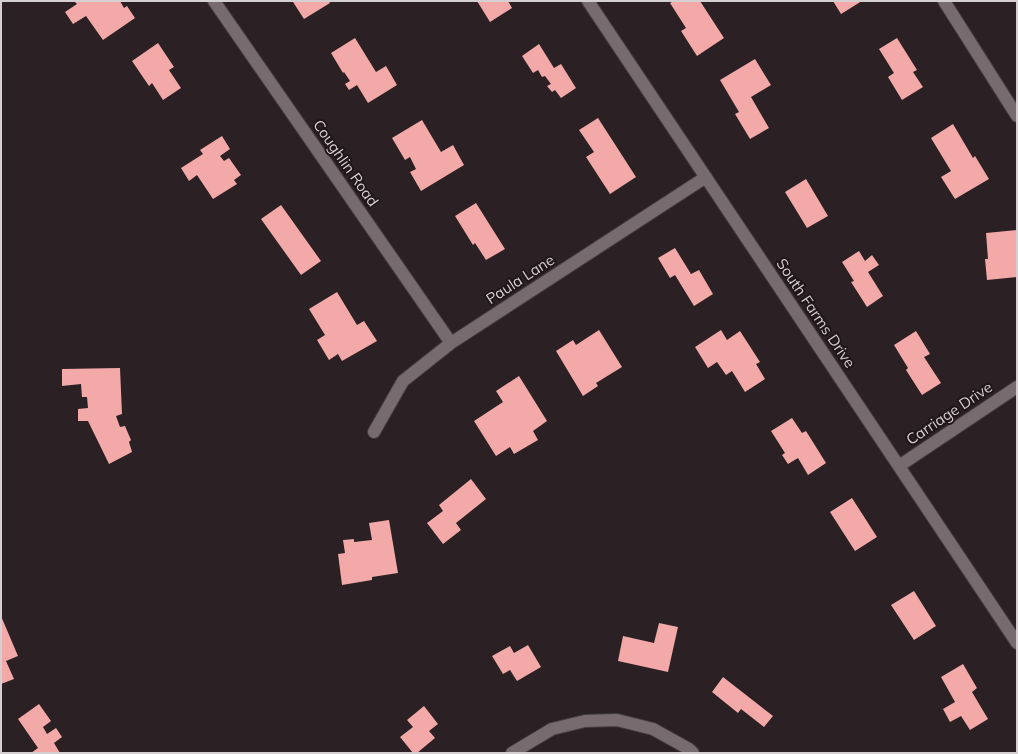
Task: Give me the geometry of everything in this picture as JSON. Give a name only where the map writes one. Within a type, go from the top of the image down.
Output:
[{"type":"street","name":"Coughlin Road","points":[[214,1],[451,343]]},
{"type":"street","name":"South Farms Drive","points":[[588,1],[1017,643]]},
{"type":"street","points":[[944,1],[1017,116]]},
{"type":"street","name":"Paula Lane","points":[[374,432],[403,382],[451,343],[706,177]]},
{"type":"street","name":"Carriage Drive","points":[[899,466],[1017,387]]},
{"type":"street","points":[[512,753],[552,729],[585,721],[617,720],[653,730],[693,753]]},
{"type":"building","points":[[74,1],[120,1],[124,8],[127,6],[135,18],[103,40],[86,16],[73,24],[65,12],[77,4]]},
{"type":"building","points":[[329,1],[330,3],[304,19],[293,2]]},
{"type":"building","points":[[477,1],[508,1],[512,8],[490,22]]},
{"type":"building","points":[[674,1],[700,1],[724,38],[697,56],[681,31],[686,28],[670,3]]},
{"type":"building","points":[[833,1],[862,1],[841,14]]},
{"type":"building","points":[[355,38],[376,72],[386,66],[397,85],[368,103],[357,85],[349,90],[345,84],[350,81],[344,72],[343,73],[331,53]]},
{"type":"building","points":[[897,38],[917,70],[913,72],[923,87],[902,100],[888,77],[894,73],[879,49]]},
{"type":"building","points":[[158,43],[174,67],[169,70],[181,88],[163,100],[152,83],[149,86],[132,61]]},
{"type":"building","points":[[539,44],[554,68],[561,64],[576,88],[561,98],[555,90],[552,92],[547,86],[551,84],[545,76],[542,77],[538,70],[533,73],[522,56]]},
{"type":"building","points":[[755,59],[771,85],[751,97],[769,128],[750,139],[735,114],[739,112],[720,80]]},
{"type":"building","points":[[598,118],[636,177],[610,194],[586,157],[594,152],[579,130]]},
{"type":"building","points":[[422,120],[441,152],[453,145],[464,165],[421,191],[410,172],[416,169],[410,157],[405,160],[392,138]]},
{"type":"building","points":[[953,124],[973,158],[975,156],[989,179],[955,199],[941,177],[951,171],[931,138]]},
{"type":"building","points":[[222,136],[230,149],[220,156],[224,161],[229,158],[241,175],[234,180],[237,184],[213,199],[197,175],[189,181],[181,168],[203,154],[200,150]]},
{"type":"building","points":[[806,179],[828,216],[807,228],[785,192]]},
{"type":"building","points":[[476,203],[505,249],[486,260],[475,243],[473,245],[455,216]]},
{"type":"building","points":[[281,205],[321,261],[301,275],[261,219]]},
{"type":"building","points":[[1017,230],[1017,277],[987,280],[985,259],[988,259],[986,233]]},
{"type":"building","points":[[675,248],[691,274],[699,270],[713,294],[694,306],[675,275],[670,278],[658,258]]},
{"type":"building","points":[[859,251],[865,261],[872,255],[879,265],[868,272],[883,296],[867,307],[851,282],[854,281],[842,262]]},
{"type":"building","points":[[337,292],[357,325],[364,321],[377,341],[342,361],[338,354],[329,360],[317,340],[325,335],[309,309]]},
{"type":"building","points":[[599,330],[622,367],[596,383],[598,386],[583,396],[556,351],[573,340],[576,345]]},
{"type":"building","points":[[721,330],[727,340],[740,331],[760,362],[756,364],[765,379],[745,392],[732,371],[726,375],[717,362],[708,368],[695,347]]},
{"type":"building","points":[[916,331],[930,354],[924,357],[941,383],[922,395],[906,370],[908,368],[894,345]]},
{"type":"building","points":[[120,368],[122,414],[116,416],[120,427],[125,426],[131,440],[129,442],[132,452],[109,464],[88,421],[78,421],[78,409],[88,408],[87,397],[82,397],[81,384],[62,386],[62,369]]},
{"type":"building","points":[[519,376],[547,421],[533,431],[538,440],[514,454],[510,447],[496,456],[474,421],[503,402],[496,391]]},
{"type":"building","points":[[792,418],[802,433],[806,431],[826,463],[808,475],[798,458],[788,464],[782,455],[785,453],[771,431]]},
{"type":"building","points":[[471,479],[486,499],[456,523],[461,530],[443,544],[427,523],[443,511],[439,505]]},
{"type":"building","points":[[852,498],[877,537],[855,551],[830,512]]},
{"type":"building","points":[[389,520],[398,573],[372,577],[372,580],[342,585],[338,554],[345,553],[343,540],[354,539],[354,542],[372,540],[369,523]]},
{"type":"building","points":[[914,591],[936,626],[914,640],[891,605]]},
{"type":"building","points":[[1,616],[18,656],[6,661],[14,679],[1,684]]},
{"type":"building","points":[[659,623],[678,627],[668,672],[618,661],[623,636],[654,643]]},
{"type":"building","points":[[528,645],[541,667],[517,681],[510,670],[503,674],[492,656],[510,646],[514,653]]},
{"type":"building","points":[[963,664],[977,688],[972,692],[988,719],[970,730],[961,716],[950,722],[943,709],[955,702],[941,677]]},
{"type":"building","points":[[723,677],[773,716],[764,727],[741,709],[738,713],[712,692]]},
{"type":"building","points":[[39,704],[51,721],[43,727],[47,734],[56,728],[62,737],[54,743],[60,753],[31,753],[38,748],[18,719]]},
{"type":"building","points":[[424,706],[438,724],[429,731],[435,738],[417,753],[413,753],[400,737],[413,727],[407,720]]}]
